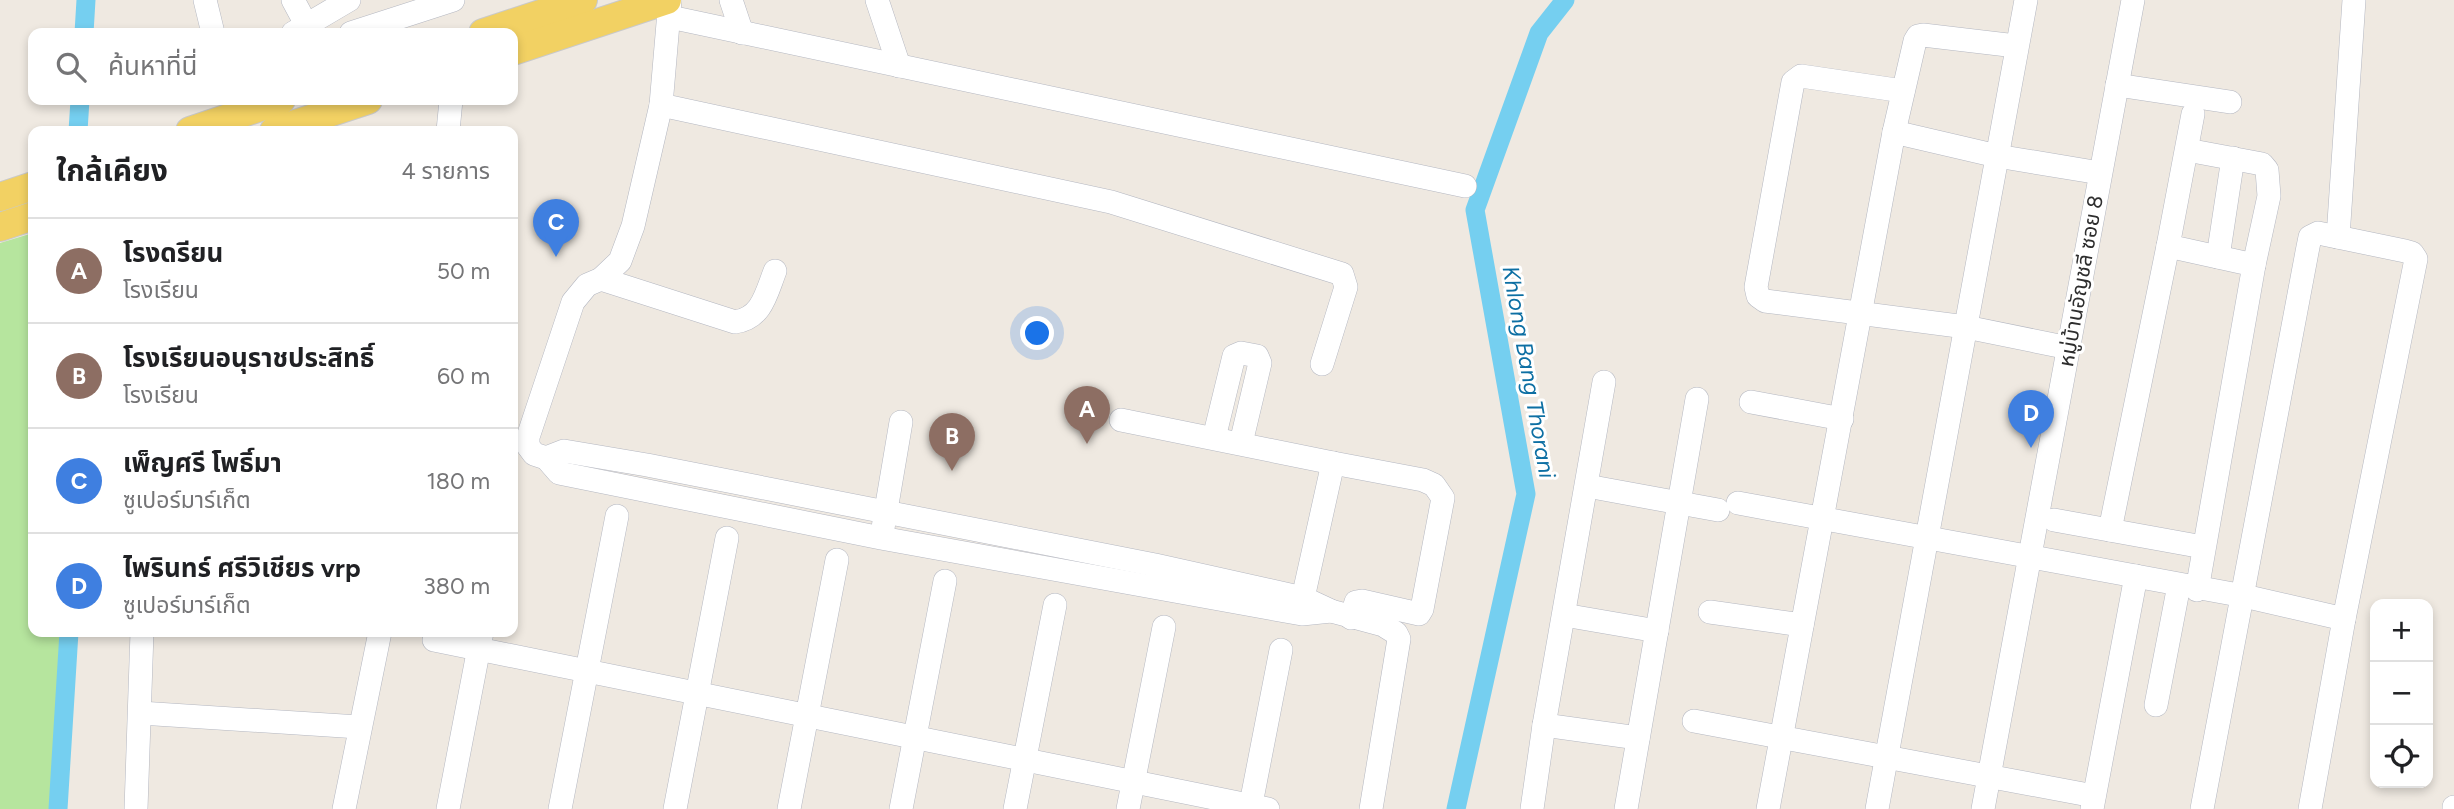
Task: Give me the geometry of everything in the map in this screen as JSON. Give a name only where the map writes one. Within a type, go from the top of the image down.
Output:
[{"type":"main road","points":[[498,28],[583,0]]},
{"type":"main road","points":[[518,50],[669,6]]},
{"type":"main road","points":[[289,126],[353,105]]},
{"type":"main road","points":[[199,126],[235,107]]},
{"type":"main road","points":[[0,197],[28,188]]},
{"type":"main road","points":[[0,227],[28,218]]},
{"type":"street","points":[[205,0],[212,28]]},
{"type":"street","points":[[293,0],[300,28]]},
{"type":"street","points":[[302,28],[349,0]]},
{"type":"street","points":[[366,28],[453,0]]},
{"type":"street","points":[[731,0],[742,33]]},
{"type":"street","points":[[877,0],[899,66]]},
{"type":"street","points":[[1877,809],[2026,0]]},
{"type":"street","name":"หมู่บ้านอัญชลี ซอย 8","points":[[1983,809],[2133,0]]},
{"type":"street","points":[[2338,237],[2354,0]]},
{"type":"street","points":[[1121,420],[1423,480],[1434,485],[1443,498],[1419,614],[1362,601],[1356,602],[1341,615],[1302,614],[1117,581],[881,538],[559,473],[546,458],[534,454],[528,446],[528,436],[573,302],[587,285],[601,279],[620,261],[625,250],[661,105],[669,6],[742,33],[1465,186]]},
{"type":"street","points":[[1768,809],[1894,132],[1918,36],[2016,46]]},
{"type":"street","points":[[1903,91],[1801,76],[1793,82],[1756,287],[1758,296],[1765,301],[1966,327],[2069,348]]},
{"type":"street","points":[[2117,85],[2230,102]]},
{"type":"street","points":[[448,126],[451,105]]},
{"type":"street","points":[[661,105],[1111,202],[1342,274],[1346,287],[1322,364]]},
{"type":"street","points":[[2110,530],[2188,150],[2193,114]]},
{"type":"street","points":[[1894,132],[1997,156],[2100,173]]},
{"type":"street","points":[[2156,705],[2188,588],[2203,547],[2270,180],[2262,164],[2188,150]]},
{"type":"street","points":[[2218,257],[2233,159]]},
{"type":"street","points":[[2202,809],[2310,237],[2318,233],[2405,251],[2412,253],[2416,259],[2344,619],[2310,809]]},
{"type":"street","points":[[2168,246],[2254,265]]},
{"type":"street","points":[[601,279],[735,322],[748,320],[758,312],[775,271]]},
{"type":"street","points":[[1214,438],[1234,356],[1252,354],[1257,356],[1261,363],[1241,443]]},
{"type":"street","points":[[1532,809],[1544,725],[1604,382]]},
{"type":"street","points":[[1626,809],[1697,399]]},
{"type":"street","points":[[1751,402],[1842,419]]},
{"type":"street","points":[[881,538],[901,422]]},
{"type":"street","points":[[546,458],[564,451],[633,462],[1124,559],[1303,598],[1341,615],[1384,625],[1396,633],[1399,639],[1371,809]]},
{"type":"street","points":[[1303,598],[1333,463]]},
{"type":"street","points":[[1587,486],[1679,503],[1823,517],[2188,588],[2244,596],[2344,619]]},
{"type":"street","points":[[560,809],[617,516]]},
{"type":"street","points":[[2054,520],[2203,547]]},
{"type":"street","points":[[674,809],[727,538]]},
{"type":"street","points":[[1117,581],[1124,559]]},
{"type":"street","points":[[789,809],[837,560]]},
{"type":"street","points":[[1694,721],[1989,776],[2093,803],[2136,576]]},
{"type":"street","points":[[901,809],[945,581]]},
{"type":"street","points":[[1015,809],[1055,605]]},
{"type":"street","points":[[1710,612],[1802,625]]},
{"type":"street","points":[[1564,615],[1657,631]]},
{"type":"street","points":[[1128,809],[1164,627]]},
{"type":"street","points":[[136,809],[142,637]]},
{"type":"street","points":[[344,809],[379,637]]},
{"type":"street","points":[[434,640],[480,640],[587,671],[1256,807],[1281,650]]},
{"type":"street","points":[[448,809],[480,640]]},
{"type":"street","points":[[140,713],[359,727]]},
{"type":"street","points":[[1544,725],[1638,738]]},
{"type":"green space","points":[[28,235],[28,637],[60,637],[53,809],[0,809],[0,243]]},
{"type":"waterway","points":[[84,28],[86,0]]},
{"type":"waterway","name":"Khlong Bang Thorani","points":[[1456,809],[1526,494],[1475,210],[1539,33],[1565,0]]},
{"type":"waterway","points":[[78,126],[80,105]]},
{"type":"waterway","points":[[58,809],[69,637]]},
{"type":"place","name":"เพ็ญศรี โพธิ์มา","points":[[556,257]]},
{"type":"place","name":"โรงดรียน","points":[[1087,444]]},
{"type":"place","name":"ไพรินทร์ ศรีวิเชียร vrp","points":[[2031,448]]},
{"type":"place","name":"โรงเรียนอนุราชประสิทธิ์","points":[[952,471]]}]
